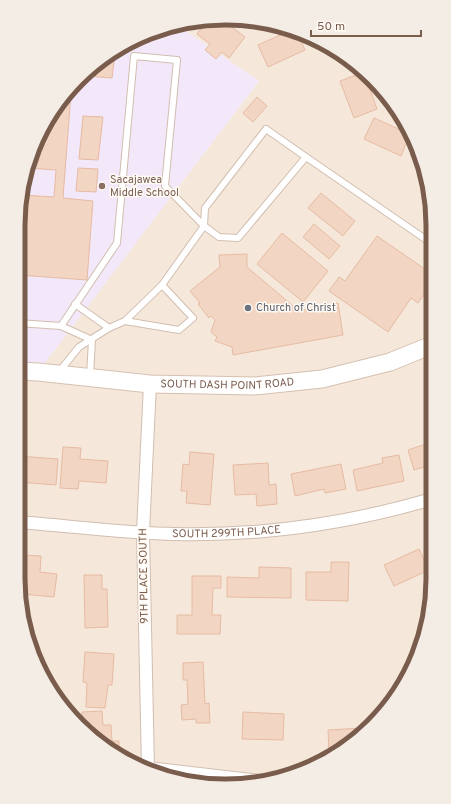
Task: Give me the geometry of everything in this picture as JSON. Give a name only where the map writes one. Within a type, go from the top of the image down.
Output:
[{"type":"main road","name":"SOUTH DASH POINT ROAD","points":[[25,372],[150,384],[255,386],[322,379],[390,362],[426,347]]},
{"type":"street","name":"9TH PLACE SOUTH","points":[[148,763],[143,532],[150,384]]},
{"type":"street","name":"SOUTH 299TH PLACE","points":[[25,523],[175,534],[225,534],[309,527],[373,515],[426,501]]},
{"type":"street","points":[[169,770],[241,779]]},
{"type":"lane","points":[[60,326],[117,243],[134,56],[177,60],[165,186],[204,226],[219,237],[238,238],[306,157]]},
{"type":"lane","points":[[57,374],[79,347],[109,328],[125,322],[162,285],[204,226],[205,208],[266,129],[426,240]]},
{"type":"lane","points":[[125,322],[179,330],[193,318],[162,285]]},
{"type":"lane","points":[[76,304],[109,328]]},
{"type":"lane","points":[[25,324],[60,326],[92,340]]},
{"type":"lane","points":[[90,377],[92,340]]},
{"type":"shaded area","points":[[212,25],[239,25],[265,29],[302,40],[326,52],[348,66],[385,103],[399,125],[411,149],[415,161],[422,186],[426,212],[426,592],[422,618],[415,643],[411,655],[399,679],[385,701],[348,738],[326,752],[302,764],[277,772],[239,779],[212,779],[186,775],[149,764],[125,752],[103,738],[66,701],[52,679],[40,655],[29,618],[25,592],[25,371],[38,371],[259,81],[184,30]]},
{"type":"shaded area","name":"Sacajawea Middle School","points":[[184,30],[259,81],[38,372],[25,371],[25,212],[29,186],[40,149],[52,125],[66,103],[103,66],[125,52],[149,40]]},
{"type":"building","points":[[229,25],[245,37],[229,58],[222,52],[216,59],[205,50],[210,44],[197,34],[203,26]]},
{"type":"building","points":[[283,34],[300,39],[305,50],[268,67],[258,45]]},
{"type":"building","points":[[114,59],[112,78],[92,76],[103,66]]},
{"type":"building","points":[[357,74],[369,86],[377,109],[354,118],[340,81]]},
{"type":"building","points":[[257,97],[267,106],[253,122],[243,113]]},
{"type":"building","points":[[71,98],[63,198],[93,201],[87,280],[25,276],[25,212],[28,195],[54,197],[56,170],[34,168],[40,149],[52,125]]},
{"type":"building","points":[[83,116],[103,117],[98,160],[79,159]]},
{"type":"building","points":[[374,118],[402,130],[407,141],[401,156],[364,139]]},
{"type":"building","points":[[412,152],[416,163],[410,154]]},
{"type":"building","points":[[78,168],[98,169],[96,192],[76,191]]},
{"type":"building","points":[[321,193],[355,221],[343,236],[308,208]]},
{"type":"building","points":[[314,224],[340,246],[329,259],[303,237]]},
{"type":"building","points":[[282,233],[328,271],[303,302],[257,264]]},
{"type":"building","points":[[377,236],[426,270],[426,292],[418,303],[411,298],[388,332],[329,291],[339,277],[345,281]]},
{"type":"building","name":"Church of Christ","points":[[247,254],[247,267],[299,311],[338,303],[343,335],[233,355],[232,347],[215,341],[217,337],[211,332],[215,320],[211,316],[209,318],[198,304],[200,303],[190,291],[220,267],[219,255]]},
{"type":"building","points":[[426,444],[426,466],[414,470],[408,450]]},
{"type":"building","points":[[63,447],[81,448],[80,459],[108,461],[106,483],[79,481],[78,489],[60,488]]},
{"type":"building","points":[[190,452],[214,454],[210,505],[186,503],[187,491],[181,491],[183,464],[189,465]]},
{"type":"building","points":[[399,455],[404,481],[357,491],[353,470],[383,463],[382,458]]},
{"type":"building","points":[[25,457],[58,459],[56,485],[25,483]]},
{"type":"building","points":[[268,463],[269,485],[276,484],[277,504],[257,506],[256,494],[235,495],[233,465]]},
{"type":"building","points":[[341,464],[346,489],[325,493],[324,489],[295,496],[291,474]]},
{"type":"building","points":[[419,549],[426,564],[426,571],[394,586],[384,565]]},
{"type":"building","points":[[25,555],[41,556],[40,572],[57,574],[54,597],[25,594]]},
{"type":"building","points":[[331,562],[349,562],[348,601],[306,600],[306,572],[331,572]]},
{"type":"building","points":[[259,567],[291,568],[291,598],[227,597],[227,577],[259,578]]},
{"type":"building","points":[[84,575],[102,575],[102,589],[107,589],[108,627],[85,628]]},
{"type":"building","points":[[192,576],[221,576],[221,588],[213,588],[212,615],[221,615],[220,634],[177,634],[177,615],[192,615]]},
{"type":"building","points":[[85,652],[114,654],[112,685],[108,685],[105,708],[86,707],[87,683],[83,682]]},
{"type":"building","points":[[203,662],[205,704],[209,703],[210,723],[196,723],[196,719],[182,720],[181,705],[188,704],[187,680],[183,680],[183,663]]},
{"type":"building","points":[[102,711],[103,725],[111,725],[112,741],[119,741],[119,748],[103,738],[93,729],[82,718],[82,712]]},
{"type":"building","points":[[243,712],[284,714],[283,740],[242,739]]},
{"type":"building","points":[[359,728],[348,738],[329,750],[328,730]]},
{"type":"place","name":"Sacajawea Middle School","points":[[102,186]]},
{"type":"place","name":"Church of Christ","points":[[248,308]]}]
